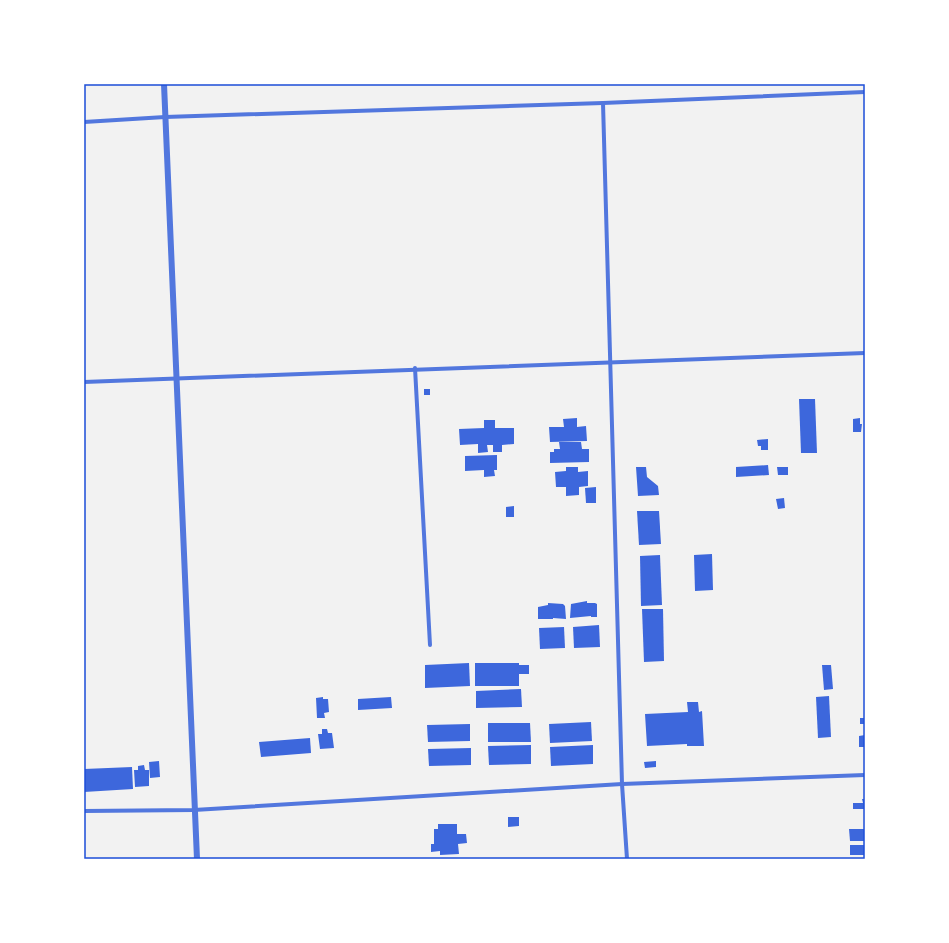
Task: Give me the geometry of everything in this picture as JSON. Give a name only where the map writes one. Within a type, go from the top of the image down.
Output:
[{"type":"street","points":[[164,84],[197,859]]},
{"type":"street","points":[[84,122],[165,117],[603,103],[865,92]]},
{"type":"street","points":[[603,103],[622,784],[627,859]]},
{"type":"street","points":[[84,382],[415,368],[865,353]]},
{"type":"street","points":[[415,368],[430,645]]},
{"type":"street","points":[[84,812],[194,810],[622,784],[865,775]]},
{"type":"building","points":[[424,389],[430,389],[430,395],[424,395]]},
{"type":"building","points":[[799,399],[815,399],[817,453],[801,453]]},
{"type":"building","points":[[577,418],[577,427],[586,426],[587,441],[550,442],[549,427],[564,427],[563,419]]},
{"type":"building","points":[[860,418],[860,424],[862,424],[861,432],[853,432],[853,419]]},
{"type":"building","points":[[484,420],[495,420],[495,428],[514,428],[514,444],[502,445],[502,452],[493,452],[493,445],[487,445],[488,452],[478,453],[478,444],[460,445],[459,429],[484,428]]},
{"type":"building","points":[[768,439],[768,450],[761,450],[761,446],[758,446],[757,440]]},
{"type":"building","points":[[559,442],[581,442],[582,449],[589,449],[589,462],[550,463],[550,452],[554,452],[554,449],[560,449]]},
{"type":"building","points":[[497,455],[497,470],[494,470],[495,476],[484,477],[484,470],[465,471],[465,456]]},
{"type":"building","points":[[768,465],[769,475],[736,477],[736,467]]},
{"type":"building","points":[[566,467],[578,467],[578,472],[588,471],[588,486],[579,487],[579,495],[566,496],[566,487],[556,487],[555,472],[566,471]]},
{"type":"building","points":[[636,467],[646,467],[647,477],[658,486],[659,495],[638,496]]},
{"type":"building","points":[[777,467],[788,467],[788,475],[778,475]]},
{"type":"building","points":[[596,487],[596,503],[586,503],[585,488]]},
{"type":"building","points":[[784,498],[785,508],[778,509],[776,499]]},
{"type":"building","points":[[514,506],[514,517],[506,517],[506,507]]},
{"type":"building","points":[[637,511],[659,511],[661,544],[639,545]]},
{"type":"building","points":[[712,554],[713,590],[695,591],[694,555]]},
{"type":"building","points":[[660,555],[662,605],[641,606],[640,556]]},
{"type":"building","points":[[587,601],[587,603],[597,604],[597,617],[591,616],[570,618],[571,604]]},
{"type":"building","points":[[548,603],[563,604],[565,606],[566,619],[538,619],[538,607],[548,605]]},
{"type":"building","points":[[642,609],[663,609],[664,661],[644,662]]},
{"type":"building","points":[[599,625],[600,647],[574,648],[573,627]]},
{"type":"building","points":[[564,627],[565,648],[540,649],[539,628]]},
{"type":"building","points":[[469,663],[470,686],[425,688],[425,665]]},
{"type":"building","points":[[475,663],[519,663],[519,665],[529,665],[529,674],[519,674],[519,686],[475,686]]},
{"type":"building","points":[[822,665],[831,665],[833,689],[824,690]]},
{"type":"building","points":[[521,689],[522,707],[476,708],[476,691]]},
{"type":"building","points":[[829,696],[831,737],[818,738],[816,697]]},
{"type":"building","points":[[323,697],[323,699],[328,699],[329,712],[324,713],[325,718],[317,718],[316,698]]},
{"type":"building","points":[[391,697],[392,708],[358,710],[358,699]]},
{"type":"building","points":[[687,702],[698,702],[699,712],[702,711],[704,746],[687,746],[687,744],[647,746],[645,714],[688,712]]},
{"type":"building","points":[[860,718],[865,718],[865,724],[860,724]]},
{"type":"building","points":[[591,722],[592,741],[550,743],[549,724]]},
{"type":"building","points":[[488,723],[530,723],[531,742],[488,742]]},
{"type":"building","points":[[470,724],[470,741],[428,742],[427,725]]},
{"type":"building","points":[[322,729],[327,729],[328,733],[332,733],[334,748],[320,749],[318,734],[322,734]]},
{"type":"building","points":[[865,735],[865,747],[859,747],[859,736]]},
{"type":"building","points":[[310,738],[311,753],[261,757],[259,742]]},
{"type":"building","points":[[531,745],[531,764],[489,765],[488,746]]},
{"type":"building","points":[[593,745],[593,764],[551,766],[550,747]]},
{"type":"building","points":[[471,748],[471,765],[429,766],[428,749]]},
{"type":"building","points":[[159,761],[160,777],[150,778],[149,762]]},
{"type":"building","points":[[656,761],[656,767],[645,768],[644,762]]},
{"type":"building","points":[[144,765],[145,770],[149,770],[149,786],[135,787],[134,770],[138,770],[138,766]]},
{"type":"building","points":[[132,767],[133,789],[84,792],[84,769]]},
{"type":"building","points":[[862,799],[865,799],[865,809],[853,809],[853,803],[863,803]]},
{"type":"building","points":[[508,817],[519,817],[519,826],[508,827]]},
{"type":"building","points":[[438,824],[457,824],[457,834],[466,834],[467,843],[458,844],[459,854],[440,855],[440,851],[431,852],[431,844],[434,844],[434,829],[438,829]]},
{"type":"building","points":[[849,829],[865,829],[865,841],[850,841]]},
{"type":"building","points":[[850,845],[865,845],[865,855],[850,855]]}]
